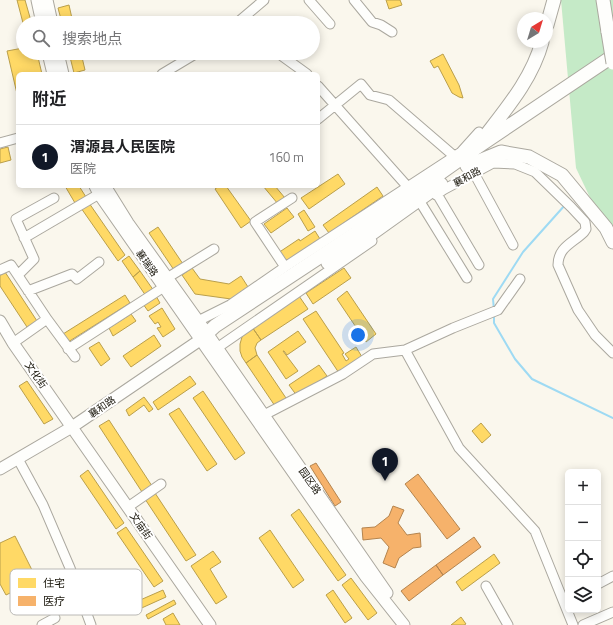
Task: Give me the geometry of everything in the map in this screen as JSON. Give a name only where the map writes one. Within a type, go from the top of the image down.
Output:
[{"type":"highway","points":[[551,12],[554,0]]},
{"type":"highway","points":[[470,170],[613,63],[604,0]]},
{"type":"highway","points":[[476,148],[516,96],[540,48]]},
{"type":"highway","points":[[205,338],[215,326],[353,235],[476,148],[613,56]]},
{"type":"highway","points":[[205,338],[219,331],[360,242],[470,170],[501,152],[529,156],[562,175],[606,228],[613,242]]},
{"type":"main road","points":[[37,0],[40,16]]},
{"type":"main road","points":[[47,0],[50,16]]},
{"type":"main road","points":[[50,60],[53,72]]},
{"type":"main road","points":[[60,60],[63,72]]},
{"type":"main road","name":"襄瑞路","points":[[99,189],[128,223],[166,282],[205,338]]},
{"type":"main road","name":"襄瑞路","points":[[166,282],[198,321],[205,338]]},
{"type":"main road","name":"文化街","points":[[0,321],[13,343],[72,427]]},
{"type":"main road","name":"园区路","points":[[205,338],[217,348],[386,592],[413,625]]},
{"type":"main road","name":"园区路","points":[[205,338],[366,577],[404,625]]},
{"type":"main road","name":"襄和路","points":[[0,469],[72,427],[205,338]]},
{"type":"main road","name":"文庙街","points":[[72,427],[209,625]]},
{"type":"street","points":[[245,16],[264,0]]},
{"type":"street","points":[[309,0],[330,24]]},
{"type":"street","points":[[354,0],[372,22],[381,25],[392,32]]},
{"type":"street","points":[[165,72],[185,60]]},
{"type":"street","points":[[288,60],[305,72]]},
{"type":"street","points":[[320,117],[361,84],[370,96],[390,100],[454,156]]},
{"type":"street","points":[[320,88],[407,186]]},
{"type":"street","points":[[198,321],[230,305],[407,186],[461,152],[479,132]]},
{"type":"street","points":[[0,143],[16,139]]},
{"type":"street","name":"襄和路","points":[[217,348],[357,252],[470,170],[493,163],[514,164],[535,172],[585,222],[586,226],[584,232],[563,248],[558,259],[558,265],[578,310],[595,335],[613,353]]},
{"type":"street","points":[[470,170],[513,245]]},
{"type":"street","points":[[24,238],[99,189]]},
{"type":"street","points":[[437,194],[479,265]]},
{"type":"street","points":[[18,276],[34,259],[16,220],[54,198]]},
{"type":"street","points":[[285,267],[255,222],[292,198]]},
{"type":"street","points":[[422,205],[467,278]]},
{"type":"street","points":[[68,349],[214,249]]},
{"type":"street","points":[[28,291],[72,274],[76,279],[99,262]]},
{"type":"street","points":[[0,270],[11,265],[75,358]]},
{"type":"street","points":[[264,415],[343,374],[373,354],[405,350],[494,311],[520,280]]},
{"type":"street","points":[[13,343],[47,318]]},
{"type":"street","points":[[405,350],[459,448],[535,531],[565,598]]},
{"type":"street","points":[[18,459],[46,512],[70,569]]},
{"type":"street","points":[[128,507],[161,484]]},
{"type":"street","points":[[601,582],[613,576]]},
{"type":"street","points":[[486,586],[508,625]]},
{"type":"street","points":[[583,625],[613,612]]},
{"type":"street","points":[[570,613],[573,625]]},
{"type":"street","points":[[87,615],[91,625]]},
{"type":"street","points":[[42,625],[55,618]]},
{"type":"green space","points":[[561,0],[613,0],[613,246],[576,168]]},
{"type":"building: 住宅","points":[[17,0],[25,0],[30,16],[21,16]]},
{"type":"building: 住宅","points":[[386,0],[400,0],[402,5],[389,9]]},
{"type":"building: 住宅","points":[[69,5],[71,16],[60,16],[58,8]]},
{"type":"building: 住宅","points":[[16,49],[16,60],[39,60],[42,72],[16,72],[16,89],[7,51]]},
{"type":"building: 住宅","points":[[443,54],[459,85],[463,98],[452,93],[438,66],[434,68],[430,61]]},
{"type":"building: 住宅","points":[[71,60],[83,60],[85,70],[74,72]]},
{"type":"building: 住宅","points":[[8,147],[11,160],[0,163],[0,149]]},
{"type":"building: 住宅","points":[[338,174],[345,184],[309,209],[301,198],[316,188],[320,188],[320,186]]},
{"type":"building: 住宅","points":[[377,187],[383,196],[329,233],[323,225]]},
{"type":"building: 住宅","points":[[66,188],[80,188],[86,197],[75,203]]},
{"type":"building: 住宅","points":[[227,188],[251,221],[241,228],[215,189]]},
{"type":"building: 住宅","points":[[265,188],[277,188],[285,198],[278,204]]},
{"type":"building: 住宅","points":[[89,203],[125,255],[118,261],[81,208]]},
{"type":"building: 住宅","points":[[287,208],[294,217],[271,233],[264,224]]},
{"type":"building: 住宅","points":[[304,210],[315,227],[308,231],[298,214]]},
{"type":"building: 住宅","points":[[158,227],[183,264],[174,270],[149,233]]},
{"type":"building: 住宅","points":[[315,231],[320,239],[285,263],[278,253],[299,239],[300,241]]},
{"type":"building: 住宅","points":[[129,256],[140,271],[133,277],[122,261]]},
{"type":"building: 住宅","points":[[192,268],[200,279],[229,284],[241,276],[248,287],[231,299],[195,294],[182,275]]},
{"type":"building: 住宅","points":[[344,268],[351,278],[313,304],[306,293]]},
{"type":"building: 住宅","points":[[140,271],[154,291],[146,296],[133,277]]},
{"type":"building: 住宅","points":[[5,272],[37,321],[27,327],[0,286],[0,275]]},
{"type":"building: 住宅","points":[[347,291],[376,334],[366,342],[337,299]]},
{"type":"building: 住宅","points":[[125,295],[130,303],[68,342],[63,334]]},
{"type":"building: 住宅","points":[[156,296],[160,303],[148,311],[143,304]]},
{"type":"building: 住宅","points":[[299,296],[308,309],[261,340],[252,327]]},
{"type":"building: 住宅","points":[[162,308],[175,329],[163,337],[157,328],[161,327],[158,322],[155,324],[149,316]]},
{"type":"building: 住宅","points":[[316,311],[344,353],[342,354],[346,361],[349,359],[345,354],[356,347],[362,357],[339,373],[303,319]]},
{"type":"building: 住宅","points":[[131,314],[136,321],[113,336],[109,328]]},
{"type":"building: 住宅","points":[[252,327],[261,340],[257,343],[255,348],[257,355],[246,363],[240,351],[240,344],[246,331]]},
{"type":"building: 住宅","points":[[298,331],[306,342],[287,355],[283,351],[298,371],[286,379],[268,352]]},
{"type":"building: 住宅","points":[[154,335],[161,346],[131,367],[123,356]]},
{"type":"building: 住宅","points":[[99,342],[110,359],[101,366],[89,348]]},
{"type":"building: 住宅","points":[[257,355],[288,401],[277,409],[246,363]]},
{"type":"building: 住宅","points":[[319,365],[327,376],[297,396],[289,385]]},
{"type":"building: 住宅","points":[[190,376],[196,384],[158,410],[153,402]]},
{"type":"building: 住宅","points":[[27,381],[53,419],[44,424],[19,386]]},
{"type":"building: 住宅","points":[[203,391],[245,453],[235,460],[193,398]]},
{"type":"building: 住宅","points":[[144,397],[153,409],[149,412],[144,405],[129,416],[126,410]]},
{"type":"building: 住宅","points":[[179,408],[217,464],[207,471],[169,414]]},
{"type":"building: 住宅","points":[[109,420],[152,486],[142,492],[99,426]]},
{"type":"building: 住宅","points":[[481,423],[491,435],[482,443],[472,431]]},
{"type":"building: 住宅","points":[[88,470],[124,523],[116,529],[80,476]]},
{"type":"building: 住宅","points":[[155,493],[196,555],[186,561],[145,499]]},
{"type":"building: 住宅","points":[[299,509],[346,575],[338,581],[291,515]]},
{"type":"building: 住宅","points":[[126,527],[163,581],[154,587],[117,533]]},
{"type":"building: 住宅","points":[[270,530],[304,580],[293,588],[259,538]]},
{"type":"building: 住宅","points":[[15,536],[32,569],[10,569],[10,593],[6,595],[0,584],[0,543]]},
{"type":"building: 住宅","points":[[213,551],[221,562],[210,569],[227,597],[216,604],[191,566]]},
{"type":"building: 住宅","points":[[494,554],[500,563],[462,591],[456,582]]},
{"type":"building: 住宅","points":[[351,578],[377,613],[368,620],[342,585]]},
{"type":"building: 住宅","points":[[163,590],[166,597],[142,608],[142,599]]},
{"type":"building: 住宅","points":[[333,590],[352,618],[345,623],[326,595]]},
{"type":"building: 住宅","points":[[174,600],[176,604],[148,619],[146,615]]},
{"type":"building: 住宅","points":[[173,613],[180,625],[166,625],[163,619]]},
{"type":"building: 住宅","points":[[461,617],[466,624],[451,625]]},
{"type":"building: 医疗","points":[[316,463],[341,502],[335,506],[310,466]]},
{"type":"building: 医疗","points":[[418,474],[460,529],[447,539],[405,484]]},
{"type":"building: 医疗","points":[[393,506],[404,510],[398,523],[407,535],[420,533],[421,547],[413,548],[399,558],[395,568],[383,563],[389,547],[381,538],[363,540],[362,528],[375,527],[389,516]]},
{"type":"building: 医疗","points":[[474,537],[481,547],[443,575],[436,565]]},
{"type":"building: 医疗","points":[[436,565],[443,575],[409,601],[401,591]]},
{"type":"waterway","points":[[494,310],[493,299],[523,252],[565,205]]},
{"type":"waterway","points":[[494,314],[494,323],[515,359],[532,379],[613,418]]},
{"type":"place","name":"渭源县人民医院","points":[[385,481]]}]
